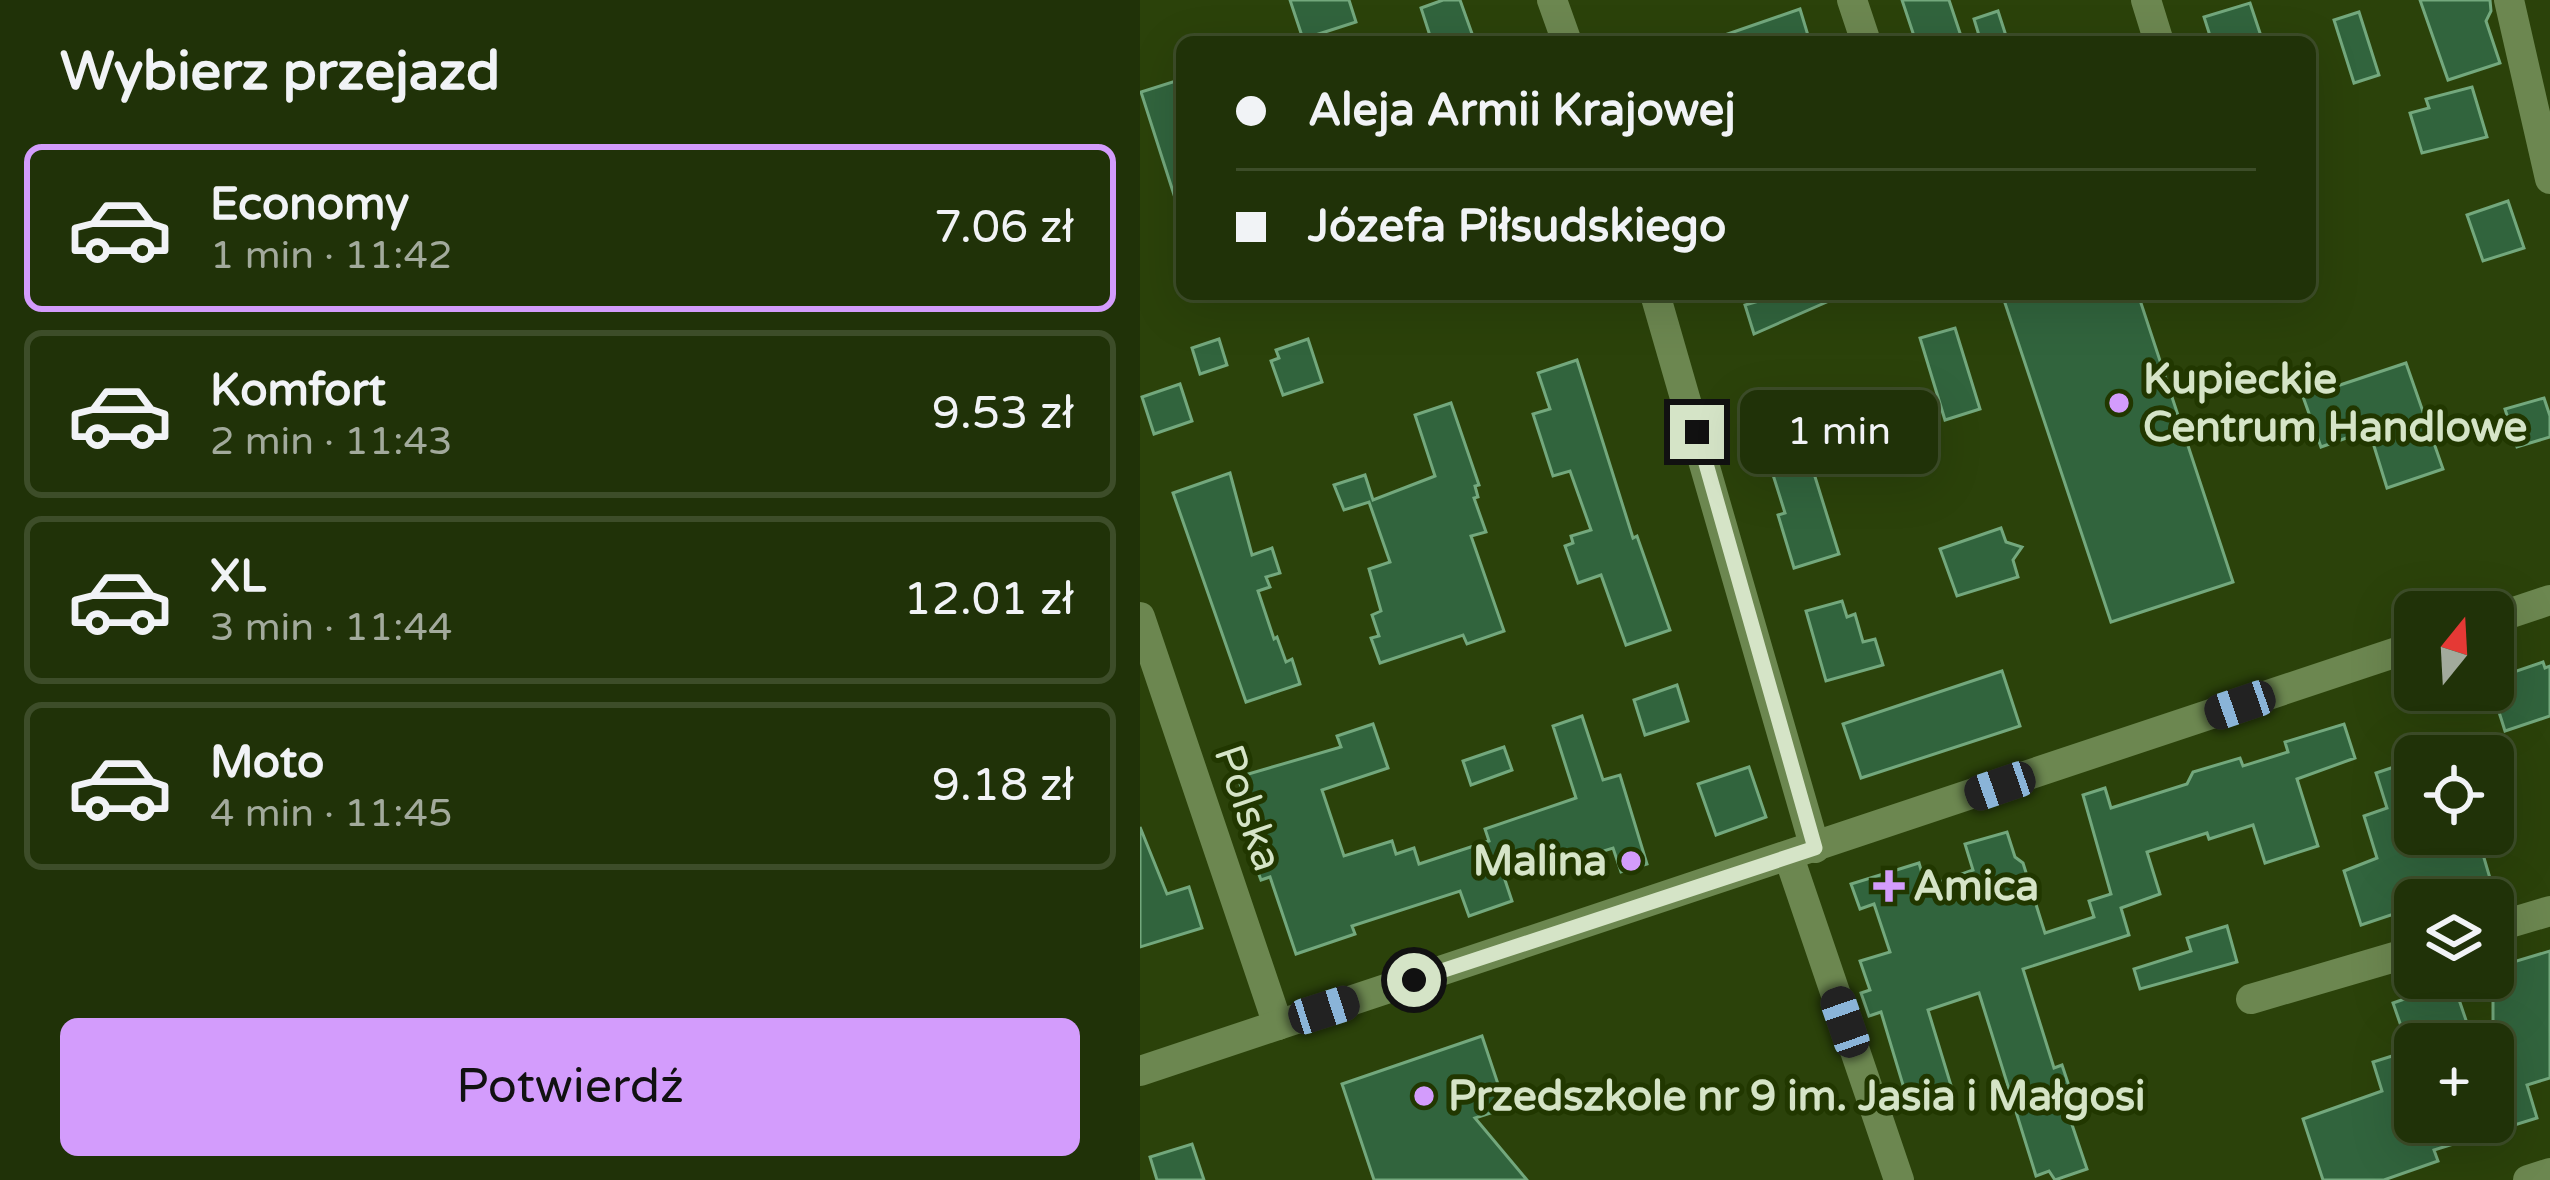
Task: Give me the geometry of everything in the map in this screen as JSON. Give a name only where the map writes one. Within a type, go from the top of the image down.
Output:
[{"type":"street","points":[[1552,0],[1565,36]]},
{"type":"street","points":[[1852,0],[1864,36]]},
{"type":"street","points":[[2146,0],[2157,36]]},
{"type":"street","points":[[2509,0],[2550,179]]},
{"type":"street","points":[[1657,300],[1802,852],[1899,1180]]},
{"type":"street","points":[[2514,612],[2550,600]]},
{"type":"street","name":"Polska","points":[[1140,617],[1278,1025]]},
{"type":"street","points":[[1140,1071],[2394,653]]},
{"type":"street","points":[[2514,922],[2550,911]]},
{"type":"street","points":[[2252,999],[2394,957]]},
{"type":"street","points":[[2528,1180],[2550,1173]]},
{"type":"building","points":[[1290,0],[1349,0],[1356,22],[1302,36]]},
{"type":"building","points":[[1460,0],[1473,36],[1430,36],[1421,8]]},
{"type":"building","points":[[1902,0],[1949,0],[1961,36],[1914,36]]},
{"type":"building","points":[[2420,0],[2490,0],[2486,21],[2500,63],[2448,80]]},
{"type":"building","points":[[2250,3],[2261,36],[2210,36],[2204,17]]},
{"type":"building","points":[[1800,9],[1808,36],[1722,36]]},
{"type":"building","points":[[1998,11],[2006,36],[1979,36],[1974,19]]},
{"type":"building","points":[[2359,12],[2379,75],[2354,83],[2334,20]]},
{"type":"building","points":[[1176,81],[1176,201],[1141,92]]},
{"type":"building","points":[[2472,87],[2487,137],[2422,153],[2410,113],[2429,108],[2426,99]]},
{"type":"building","points":[[2508,201],[2524,248],[2483,261],[2467,215]]},
{"type":"building","points":[[1762,300],[1831,300],[1754,334],[1745,305]]},
{"type":"building","points":[[2004,300],[2140,300],[2233,582],[2111,622]]},
{"type":"building","points":[[1955,328],[1980,409],[1945,420],[1920,338]]},
{"type":"building","points":[[1219,339],[1227,365],[1200,374],[1192,348]]},
{"type":"building","points":[[1308,339],[1322,382],[1283,395],[1271,361],[1279,358],[1276,350]]},
{"type":"building","points":[[1577,360],[1633,538],[1637,536],[1670,630],[1626,645],[1601,575],[1578,583],[1565,546],[1573,543],[1571,536],[1591,530],[1570,471],[1553,476],[1533,414],[1550,409],[1538,373]]},
{"type":"building","points":[[2406,363],[2443,469],[2387,488],[2369,430],[2321,447],[2297,380],[2322,371],[2328,389]]},
{"type":"building","points":[[1180,384],[1192,421],[1154,434],[1142,397]]},
{"type":"building","points":[[1789,393],[1839,554],[1794,568],[1778,515],[1785,513],[1751,405]]},
{"type":"building","points":[[2544,398],[2550,437],[2517,447],[2505,409]]},
{"type":"building","points":[[1451,403],[1479,485],[1474,498],[1486,532],[1471,536],[1504,631],[1467,644],[1463,635],[1380,663],[1371,638],[1379,636],[1372,615],[1381,611],[1369,569],[1390,562],[1369,502],[1344,510],[1334,485],[1365,475],[1373,500],[1435,476],[1415,415]]},
{"type":"building","points":[[1230,473],[1252,555],[1272,548],[1280,573],[1266,577],[1270,587],[1258,591],[1274,639],[1277,637],[1286,662],[1292,659],[1300,684],[1246,702],[1173,493]]},
{"type":"building","points":[[2001,528],[2006,542],[2022,547],[2013,560],[2018,577],[1957,596],[1940,549]]},
{"type":"building","points":[[1842,601],[1847,617],[1855,614],[1863,642],[1875,639],[1883,665],[1826,681],[1806,611]]},
{"type":"building","points":[[2543,662],[2545,668],[2550,666],[2550,716],[2505,731],[2499,711],[2514,711],[2514,672]]},
{"type":"building","points":[[2002,671],[2020,726],[1861,778],[1843,724]]},
{"type":"building","points":[[1677,685],[1688,721],[1645,735],[1634,700]]},
{"type":"building","points":[[1582,716],[1603,780],[1620,775],[1647,864],[1621,872],[1613,848],[1581,858],[1579,853],[1504,877],[1512,901],[1469,916],[1460,891],[1352,926],[1355,934],[1296,954],[1270,877],[1261,880],[1251,853],[1260,851],[1238,777],[1341,747],[1337,736],[1373,724],[1388,768],[1322,790],[1344,856],[1392,841],[1396,854],[1414,848],[1419,864],[1489,841],[1485,829],[1576,798],[1553,726]]},
{"type":"building","points":[[2344,724],[2355,758],[2297,779],[2318,846],[2265,863],[2253,825],[2209,839],[2207,833],[2147,852],[2160,894],[2121,908],[2129,935],[2023,969],[2054,1068],[2062,1065],[2071,1092],[2062,1095],[2087,1169],[2055,1180],[2049,1171],[2036,1176],[1979,993],[1928,1010],[1953,1092],[1909,1105],[1881,1012],[1869,1016],[1861,993],[1870,990],[1860,961],[1890,952],[1874,904],[1860,909],[1851,884],[1919,863],[1926,887],[1973,870],[1965,844],[2007,832],[2015,857],[2023,863],[2045,933],[2094,917],[2089,901],[2111,894],[2083,795],[2105,788],[2111,808],[2187,784],[2193,772],[2240,758],[2243,766],[2288,752],[2285,742]]},
{"type":"building","points":[[1504,747],[1512,770],[1471,785],[1463,761]]},
{"type":"building","points":[[1749,767],[1766,817],[1716,835],[1698,784]]},
{"type":"building","points":[[2394,767],[2394,855],[2483,855],[2490,879],[2394,879],[2394,914],[2361,925],[2344,871],[2377,858],[2364,816],[2387,808],[2376,773]]},
{"type":"building","points":[[1140,827],[1167,894],[1189,887],[1202,928],[1140,947]]},
{"type":"building","points":[[2227,926],[2237,962],[2140,989],[2134,969],[2191,951],[2187,938]]},
{"type":"building","points":[[2550,951],[2550,1078],[2527,1085],[2537,1118],[2514,1125],[2514,1023],[2493,1023],[2493,999],[2514,999],[2514,962]]},
{"type":"building","points":[[2459,999],[2467,1023],[2400,1023],[2393,1003]]},
{"type":"building","name":"Przedszkole nr 9 im. Jasia i Małgosi","points":[[1482,1036],[1506,1108],[1475,1118],[1527,1180],[1374,1180],[1342,1084]]},
{"type":"building","points":[[2394,1055],[2394,1143],[2457,1143],[2434,1150],[2438,1161],[2384,1180],[2323,1180],[2303,1119],[2382,1091],[2373,1062]]},
{"type":"building","points":[[1192,1144],[1204,1180],[1157,1180],[1150,1157]]},
{"type":"place","name":"Kupieckie Centrum Handlowe","points":[[2119,403]]},
{"type":"place","name":"Malina","points":[[1631,861]]},
{"type":"place","name":"Amica","points":[[1889,886]]},
{"type":"place","name":"Przedszkole nr 9 im. Jasia i Małgosi","points":[[1424,1096]]},
{"type":"route","points":[[1414,980],[1815,848],[1697,432]]}]
